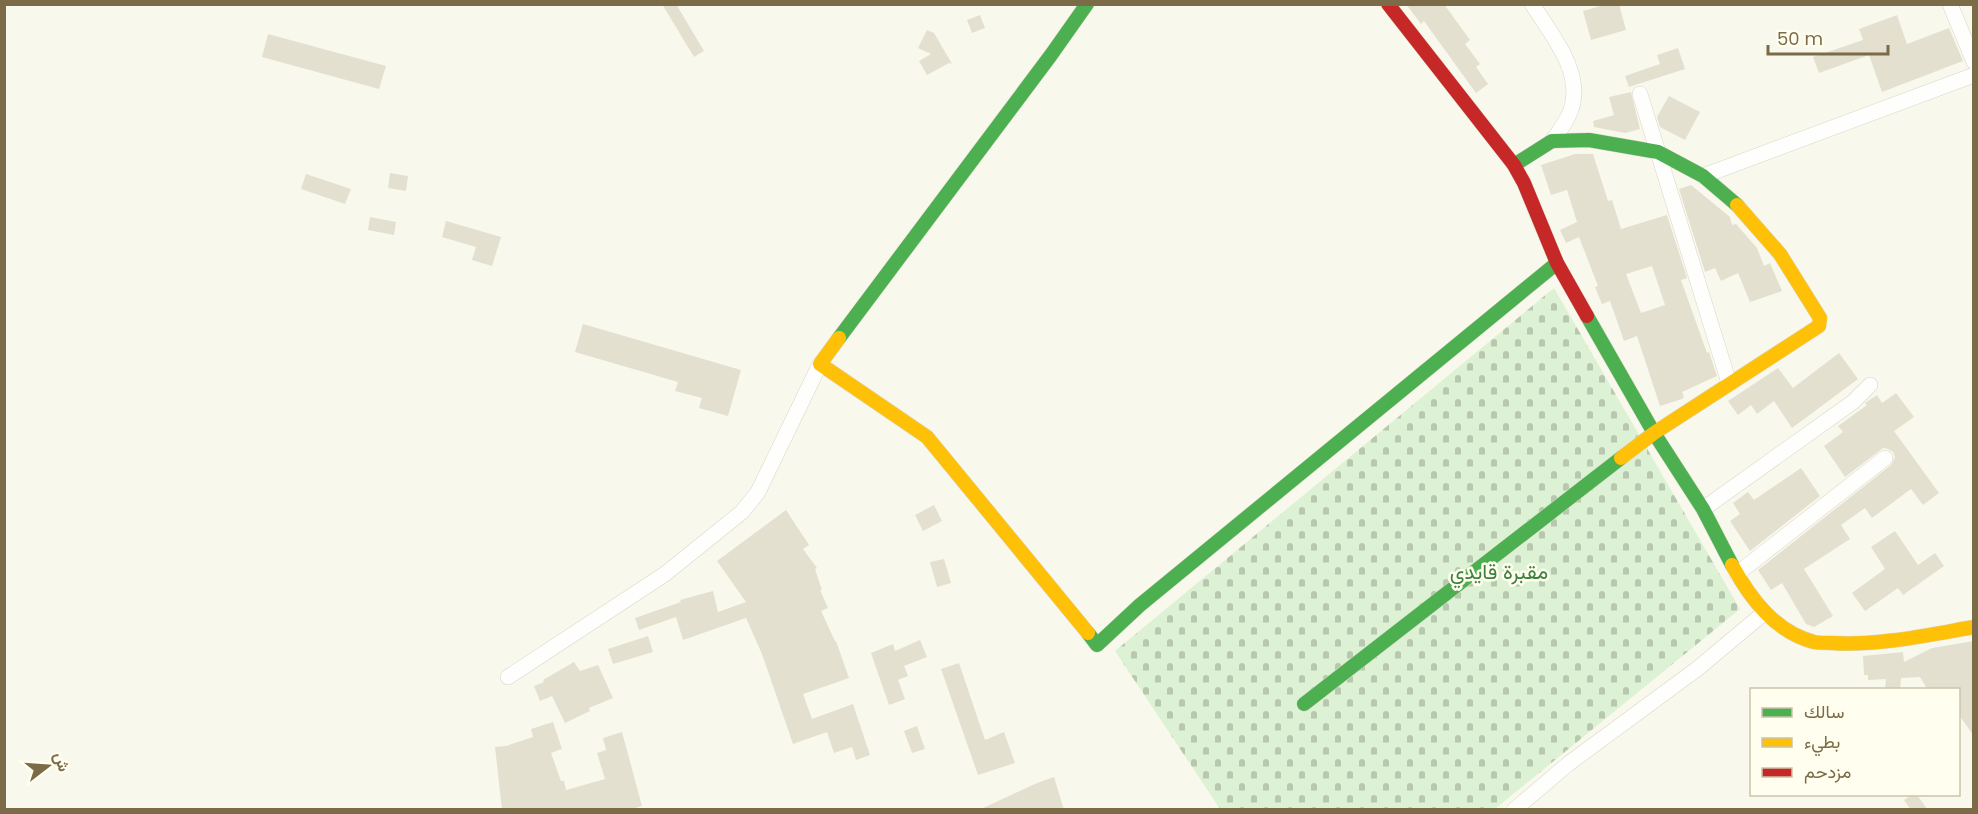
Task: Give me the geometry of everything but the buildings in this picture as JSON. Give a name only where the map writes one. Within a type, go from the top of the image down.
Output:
[{"type":"street","points":[[508,676],[664,574],[742,512],[759,492],[820,364],[1024,92],[1087,4]]},
{"type":"street","points":[[1514,165],[1552,141],[1563,126],[1571,108],[1573,83],[1566,58],[1533,4]]},
{"type":"street","points":[[1950,4],[1974,62]]},
{"type":"street","points":[[1391,5],[1514,165],[1524,183],[1557,262],[1654,432],[1703,509],[1737,574],[1764,613],[1786,630],[1815,642],[1849,644],[1908,638],[1974,627]]},
{"type":"street","points":[[1703,176],[1974,75]]},
{"type":"street","points":[[1640,94],[1729,384]]},
{"type":"street","points":[[1305,704],[1654,432],[1819,326],[1820,318],[1780,254],[1742,210],[1703,176],[1658,152],[1589,140],[1552,141]]},
{"type":"street","points":[[820,364],[927,437],[1097,645],[1140,605],[1557,262]]},
{"type":"street","points":[[1703,509],[1853,402],[1870,385]]},
{"type":"street","points":[[1737,574],[1885,458]]},
{"type":"street","points":[[1514,810],[1568,764],[1697,669],[1764,613]]},
{"type":"green space","name":"مقبرة قايدي","points":[[1554,288],[1740,609],[1495,809],[1220,809],[1115,651]]},
{"type":"traffic: fast","points":[[839,338],[1087,4]]},
{"type":"traffic: fast","points":[[1514,165],[1552,141],[1589,140],[1658,152],[1703,176],[1737,205]]},
{"type":"traffic: fast","points":[[1088,633],[1097,645],[1140,605],[1557,263]]},
{"type":"traffic: fast","points":[[1587,316],[1654,433],[1703,509],[1732,565]]},
{"type":"traffic: fast","points":[[1304,704],[1621,458]]},
{"type":"traffic: slow","points":[[1621,458],[1654,433],[1819,326],[1820,318],[1780,254],[1737,205]]},
{"type":"traffic: slow","points":[[839,338],[820,364],[927,437],[1088,633]]},
{"type":"traffic: slow","points":[[1732,565],[1747,590],[1765,612],[1787,630],[1814,642],[1868,643],[1974,627]]},
{"type":"traffic: jam","points":[[1388,4],[1514,165],[1524,183],[1557,263],[1587,316]]}]
